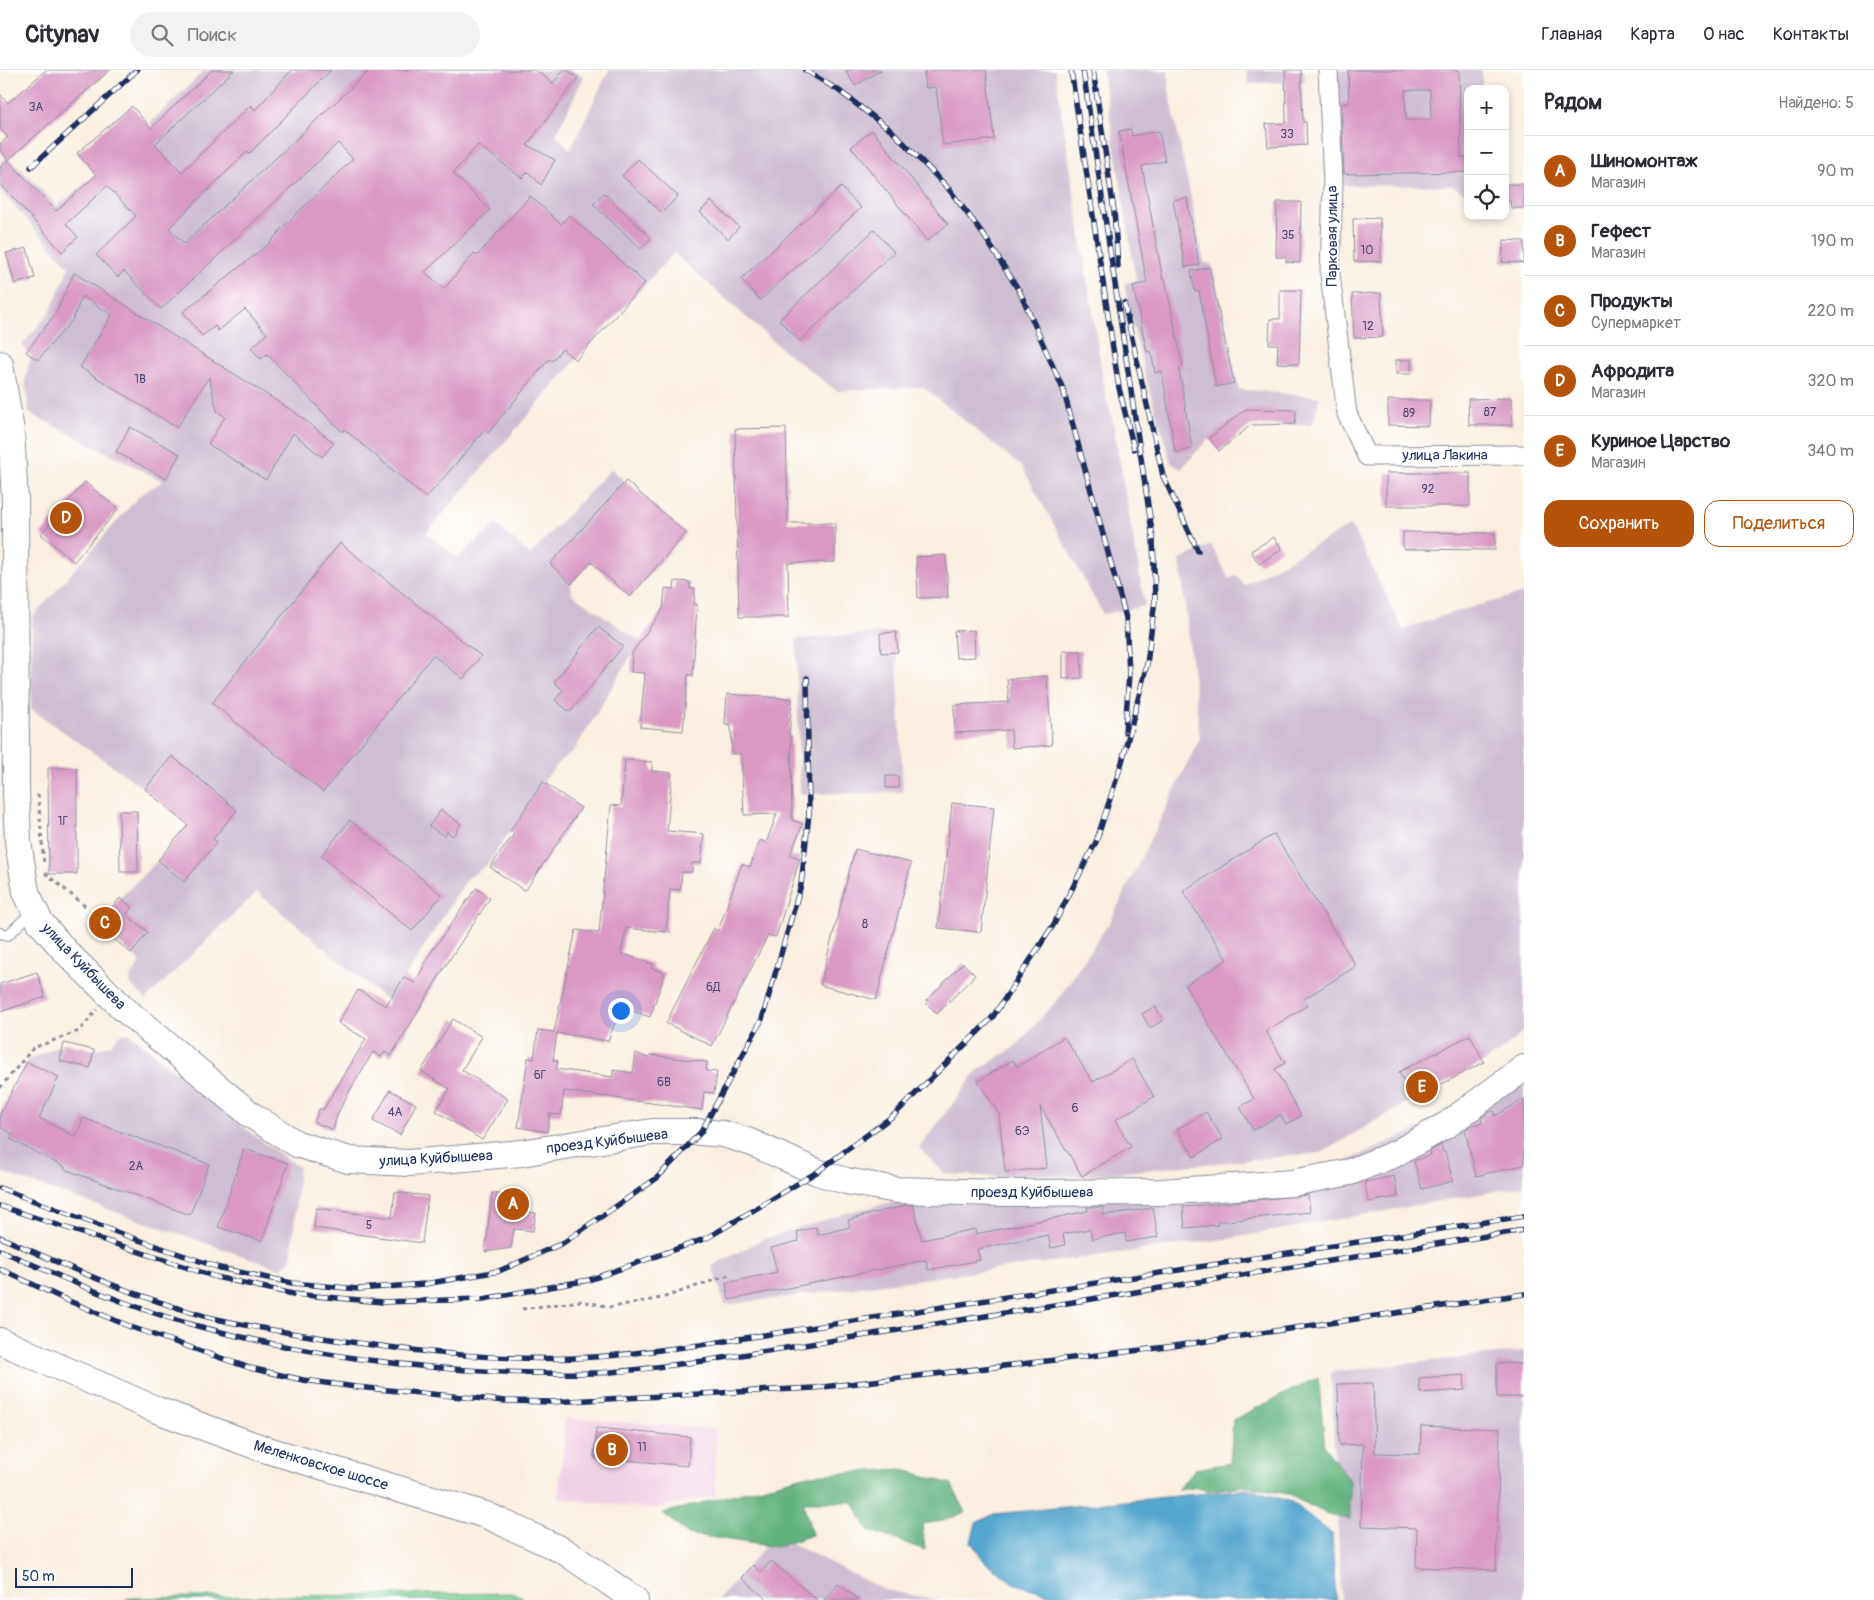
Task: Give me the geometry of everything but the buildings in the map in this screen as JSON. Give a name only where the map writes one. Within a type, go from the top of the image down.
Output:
[{"type":"street","name":"Парковая улица","points":[[1328,70],[1333,183],[1330,274],[1347,414],[1367,456]]},
{"type":"street","name":"улица Куйбышева","points":[[0,364],[11,431],[15,500],[16,791],[18,842],[26,892],[34,910],[66,952],[106,990],[250,1115],[297,1144],[349,1160],[385,1163],[520,1153]]},
{"type":"street","name":"улица Лакина","points":[[1367,456],[1524,455]]},
{"type":"street","name":"проезд Куйбышева","points":[[520,1153],[652,1132],[701,1132],[723,1134],[750,1142],[817,1172],[897,1190],[998,1193],[1160,1192],[1292,1183],[1350,1172],[1397,1153],[1448,1124],[1524,1068]]},
{"type":"street","name":"Меленковское шоссе","points":[[0,1342],[157,1410],[264,1449],[486,1515],[564,1551],[635,1600]]},
{"type":"lane","points":[[0,933],[8,935],[34,910]]},
{"type":"path","points":[[0,1088],[33,1048],[79,1031],[99,1008],[106,990]]},
{"type":"path","points":[[522,1309],[581,1301],[611,1307],[662,1298],[732,1274]]},
{"type":"shaded area","points":[[205,70],[571,70],[584,76],[556,135],[570,150],[609,70],[1055,70],[1106,398],[1112,417],[1145,606],[1103,614],[1022,467],[923,387],[837,391],[783,350],[674,253],[576,360],[426,533],[457,558],[496,524],[530,555],[611,469],[648,500],[571,584],[572,594],[640,641],[574,751],[561,760],[543,782],[487,865],[467,879],[389,1002],[257,892],[146,999],[130,984],[130,978],[141,962],[131,953],[131,947],[123,947],[98,926],[120,898],[158,860],[188,825],[145,789],[31,709],[32,618],[140,495],[163,481],[29,413],[25,380],[31,355],[22,345],[51,310],[69,267],[0,190],[0,162],[5,158],[13,161],[57,206],[94,176],[103,184],[158,133],[150,123]]},
{"type":"shaded area","points":[[1102,70],[1168,70],[1169,90],[1204,263],[1212,264],[1239,389],[1320,397],[1312,425],[1251,425],[1219,451],[1209,438],[1181,469],[1171,463],[1145,375],[1124,284],[1136,280]]},
{"type":"shaded area","points":[[1247,70],[1304,70],[1305,81],[1248,84]]},
{"type":"shaded area","points":[[1335,70],[1482,70],[1482,85],[1464,85],[1464,193],[1452,186],[1340,185]]},
{"type":"shaded area","points":[[1351,525],[1403,630],[1451,613],[1524,593],[1524,1031],[1504,1049],[1484,1062],[1413,1099],[1321,1153],[1082,1176],[1034,1174],[1000,1177],[945,1174],[919,1148],[978,1070],[1015,1047],[1059,998],[1111,920],[1200,738],[1180,560],[1211,545],[1229,579],[1236,575],[1244,585]]},
{"type":"shaded area","points":[[896,632],[903,792],[800,794],[796,639]]},
{"type":"shaded area","points":[[129,1033],[257,1138],[299,1167],[291,1261],[281,1269],[0,1172],[0,1112],[28,1060],[64,1043],[94,1050],[111,1045],[119,1035]]},
{"type":"shaded area","points":[[1524,1081],[1524,1186],[1233,1238],[725,1305],[712,1266],[763,1239],[850,1212],[915,1197],[1272,1195]]},
{"type":"shaded area","points":[[1524,1351],[1524,1600],[1341,1600],[1331,1372]]},
{"type":"shaded area","points":[[566,1418],[716,1429],[715,1495],[651,1509],[558,1498]]},
{"type":"shaded area","points":[[775,1535],[884,1590],[941,1600],[718,1600]]},
{"type":"green space","points":[[1318,1377],[1325,1447],[1350,1481],[1350,1519],[1329,1515],[1287,1494],[1243,1486],[1209,1491],[1199,1487],[1177,1490],[1195,1469],[1230,1463],[1233,1420]]},
{"type":"green space","points":[[901,1469],[951,1484],[966,1512],[943,1521],[922,1524],[925,1550],[868,1530],[853,1502],[803,1502],[812,1535],[777,1547],[687,1534],[663,1513],[808,1475]]},
{"type":"green space","points":[[514,1593],[526,1600],[125,1600],[130,1598]]},
{"type":"water","points":[[1247,1489],[1292,1502],[1332,1534],[1336,1600],[1068,1600],[1013,1583],[985,1562],[971,1542],[976,1523],[994,1514]]},
{"type":"railway","points":[[31,167],[137,70]]},
{"type":"railway","points":[[805,70],[838,90],[893,132],[948,188],[983,234],[1020,292],[1063,389],[1126,618],[1129,673],[1125,732]]},
{"type":"railway","points":[[1071,70],[1119,388],[1134,449]]},
{"type":"railway","points":[[0,1206],[216,1277],[293,1294],[382,1302],[483,1299],[589,1280],[707,1238],[817,1172],[894,1115],[992,1018],[1054,924],[1096,842],[1122,762],[1147,664],[1155,600],[1153,538],[1083,70]]},
{"type":"railway","points":[[1093,70],[1114,211],[1118,266]]},
{"type":"railway","points":[[1124,303],[1163,476],[1198,551]]},
{"type":"railway","points":[[0,1188],[127,1236],[220,1268],[292,1283],[358,1289],[425,1284],[499,1271],[563,1243],[657,1178],[701,1132],[762,1019],[801,885],[809,814],[807,678]]},
{"type":"railway","points":[[0,1237],[126,1290],[204,1316],[234,1323],[323,1338],[458,1355],[560,1358],[620,1355],[700,1345],[1524,1216]]},
{"type":"railway","points":[[0,1250],[124,1302],[175,1320],[248,1339],[297,1349],[396,1364],[496,1372],[595,1373],[636,1370],[704,1361],[1524,1230]]},
{"type":"railway","points":[[0,1269],[131,1327],[250,1368],[303,1380],[356,1387],[506,1401],[551,1402],[814,1388],[1167,1347],[1524,1294]]},
{"type":"place","name":"Афродита","points":[[66,518]]},
{"type":"place","name":"Продукты","points":[[105,923]]},
{"type":"place","name":"Куриное Царство","points":[[1422,1087]]},
{"type":"place","name":"Шиномонтаж","points":[[513,1204]]},
{"type":"place","name":"Гефест","points":[[612,1450]]}]
